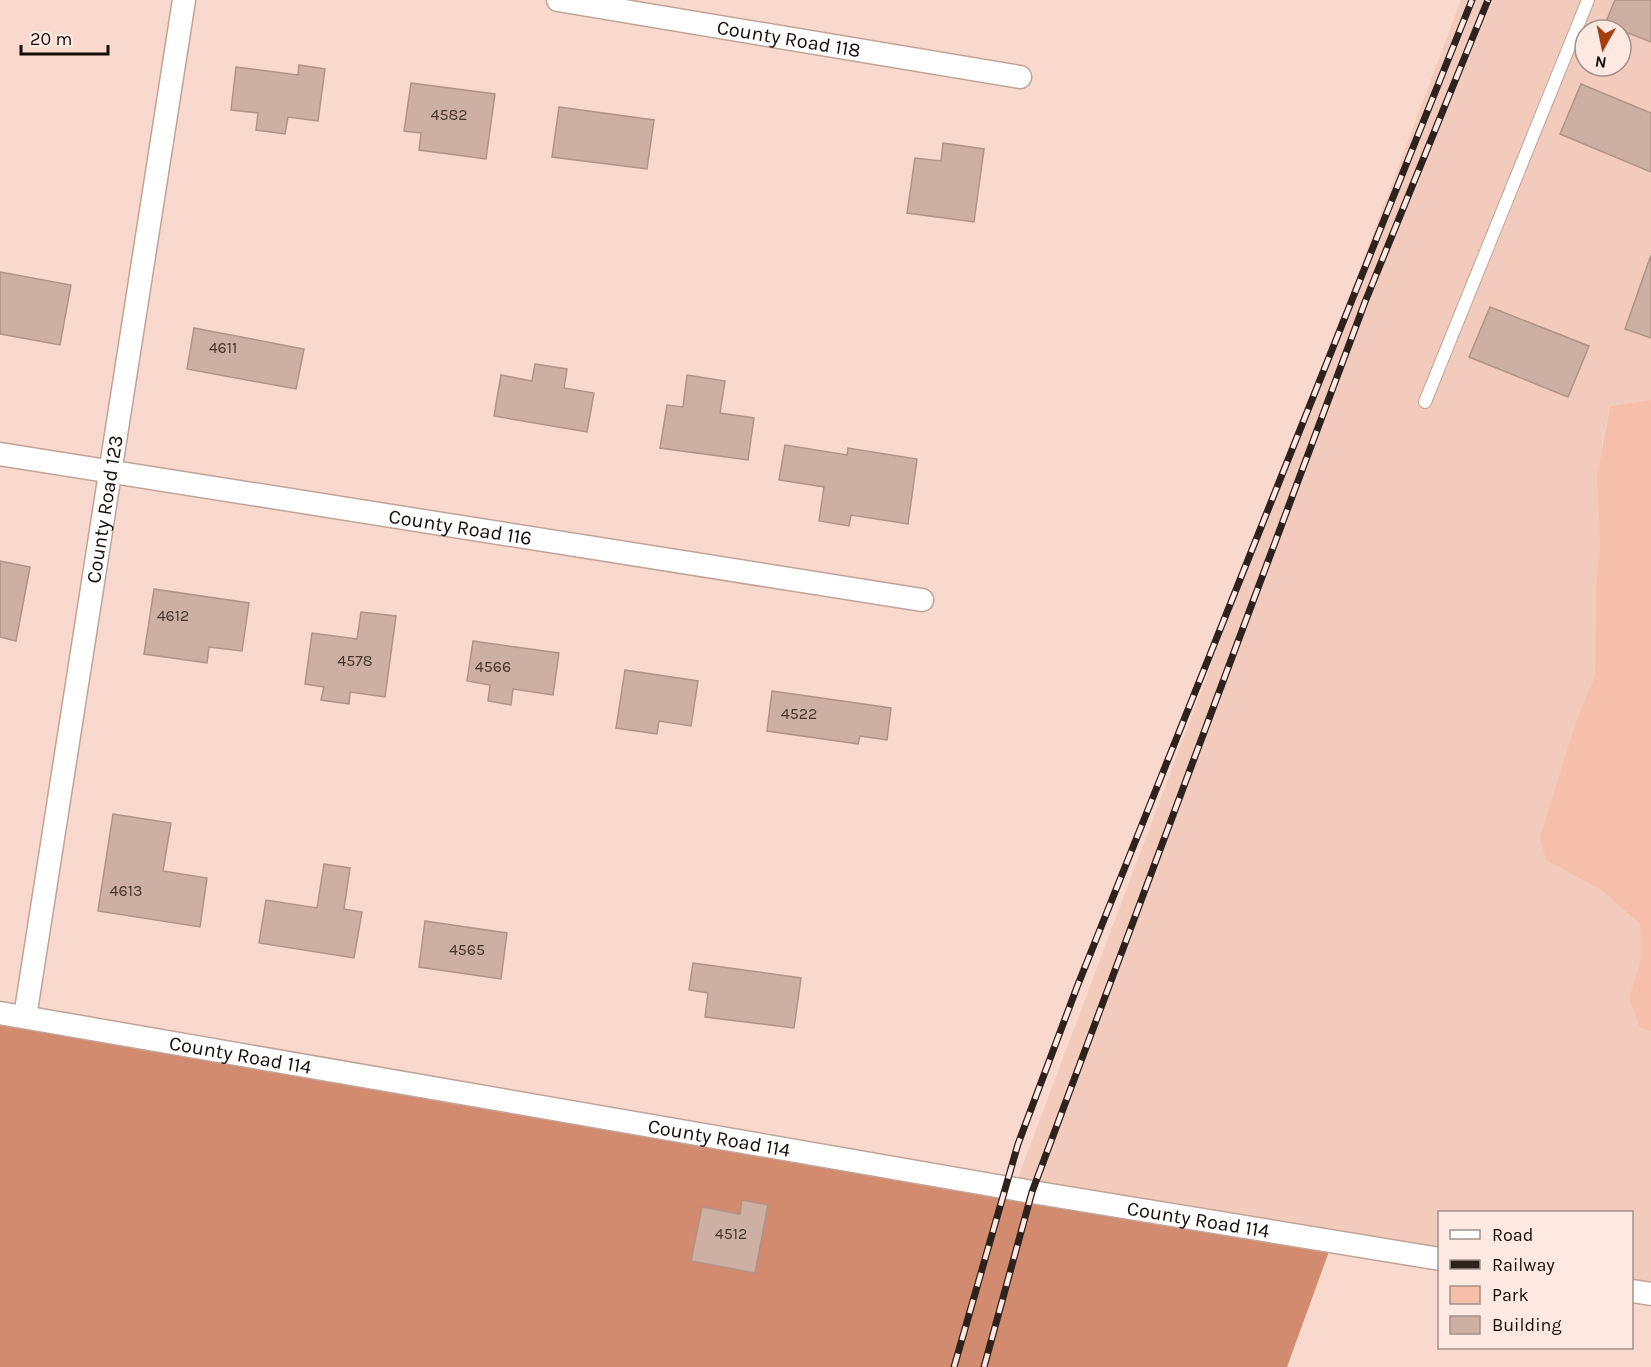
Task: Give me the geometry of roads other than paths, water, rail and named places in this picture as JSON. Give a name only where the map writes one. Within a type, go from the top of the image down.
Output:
[{"type":"street","name":"County Road 123","points":[[25,1017],[184,0]]},
{"type":"street","name":"County Road 118","points":[[558,0],[1020,77]]},
{"type":"street","name":"County Road 116","points":[[0,454],[922,600]]},
{"type":"street","name":"County Road 114","points":[[0,1013],[1032,1192],[1438,1259]]},
{"type":"street","points":[[1633,1291],[1651,1294]]},
{"type":"lane","points":[[1425,402],[1588,0]]},
{"type":"railway","points":[[954,1367],[1018,1144],[1077,987],[1472,0]]},
{"type":"railway","points":[[984,1367],[1032,1192],[1365,302],[1488,0]]}]
